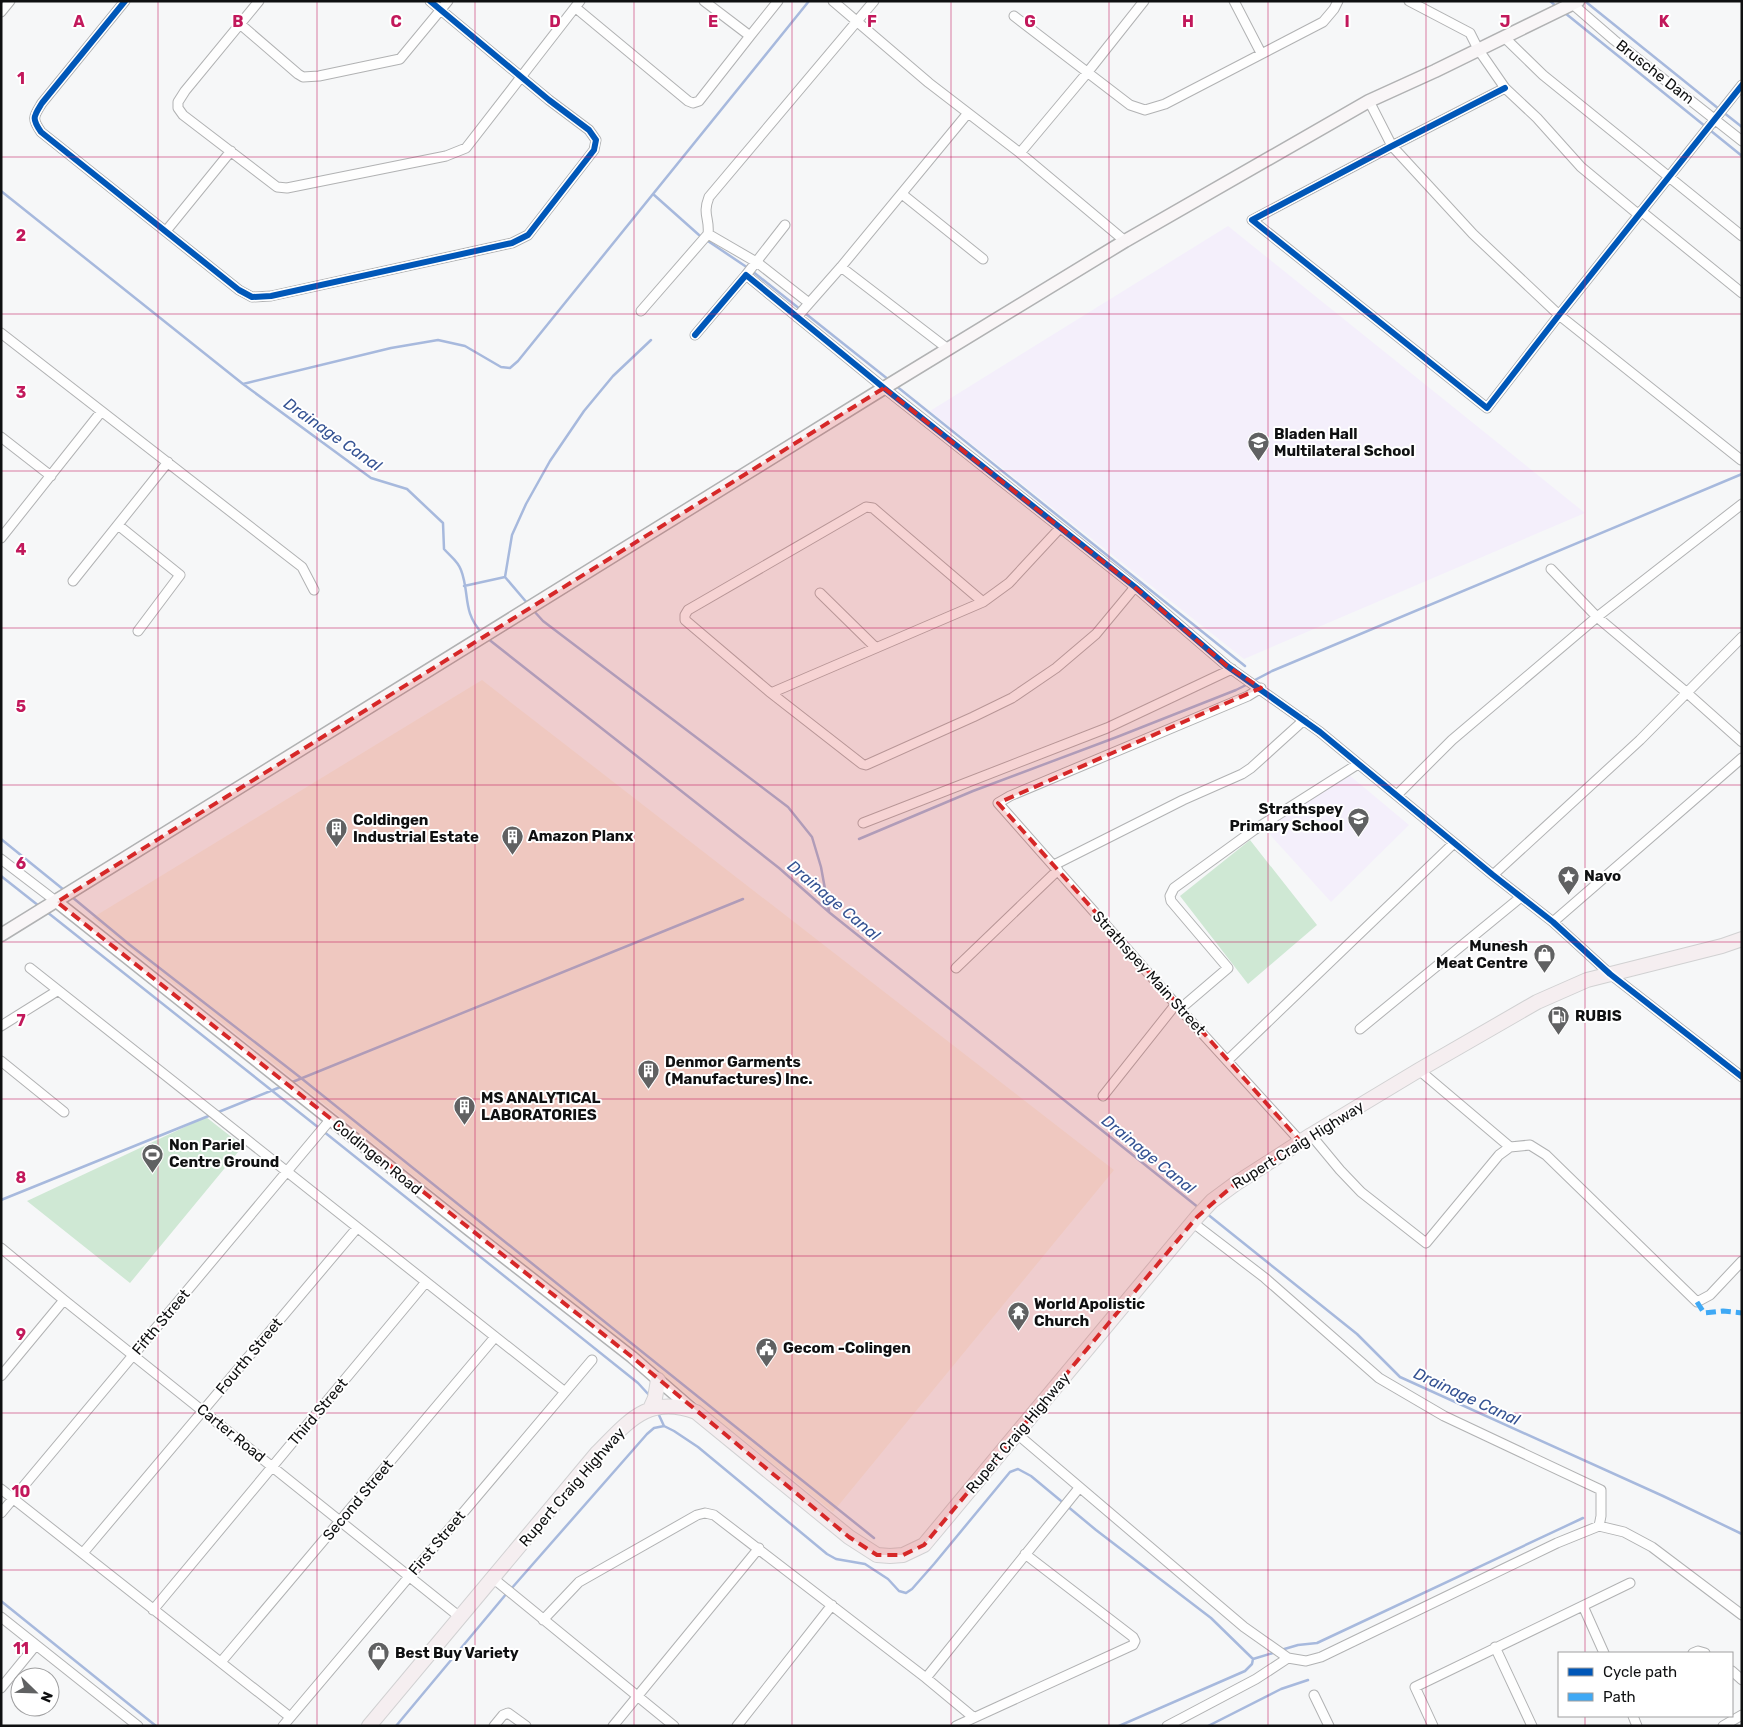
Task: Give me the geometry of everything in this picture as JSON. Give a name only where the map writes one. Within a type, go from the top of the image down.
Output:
[{"type":"main road","points":[[1,935],[1124,241],[1369,101],[1505,38],[1568,6]]},
{"type":"main road","name":"Rupert Craig Highway","points":[[369,1726],[597,1454],[628,1421],[639,1414],[658,1407],[684,1408],[696,1412],[849,1537],[877,1555],[903,1555],[924,1545],[1194,1219],[1212,1201],[1235,1184],[1306,1138],[1537,1002],[1576,984],[1722,946],[1742,939]]},
{"type":"main road","points":[[650,1409],[655,1398],[658,1380]]},
{"type":"street","points":[[1,12],[10,1]]},
{"type":"street","points":[[125,1],[42,102],[34,115],[34,123],[41,132],[239,290],[252,297],[271,296],[512,243],[528,235],[594,150],[596,140],[590,130],[521,77],[430,1]]},
{"type":"street","points":[[259,1],[184,91],[178,102],[178,108],[183,115],[277,187],[287,188],[446,156],[466,148],[578,4],[688,101],[694,103],[700,101],[778,1]]},
{"type":"street","points":[[240,24],[298,74],[303,77],[319,76],[400,59],[448,1]]},
{"type":"street","points":[[704,1],[750,36]]},
{"type":"street","points":[[833,1],[968,113],[1020,153],[1124,241]]},
{"type":"street","points":[[641,311],[708,234],[709,228],[705,208],[709,197],[874,1]]},
{"type":"street","points":[[1020,153],[1144,1]]},
{"type":"street","points":[[1234,1],[1261,53]]},
{"type":"street","points":[[1014,16],[1130,105],[1145,110],[1165,104],[1323,22],[1338,1]]},
{"type":"street","points":[[1409,1],[1470,34],[1505,88],[1538,118],[1581,166],[1742,293]]},
{"type":"street","name":"Brusche Dam","points":[[1568,6],[1742,140]]},
{"type":"street","points":[[1505,38],[1543,75],[1742,236]]},
{"type":"street","points":[[1505,88],[1252,220],[1488,408],[1559,315],[1742,85]]},
{"type":"street","points":[[1369,101],[1392,146],[1473,234],[1559,315],[1741,460]]},
{"type":"street","points":[[797,317],[968,113]]},
{"type":"street","points":[[166,231],[231,152]]},
{"type":"street","points":[[902,194],[982,260]]},
{"type":"street","points":[[695,335],[785,225]]},
{"type":"street","points":[[708,234],[756,262],[809,303]]},
{"type":"street","points":[[840,267],[948,349]]},
{"type":"street","points":[[746,275],[884,388],[1135,587],[1232,669],[1304,720],[1521,898],[1553,922],[1610,974],[1742,1076]]},
{"type":"street","points":[[1,333],[302,567],[314,590]]},
{"type":"street","points":[[1,538],[101,412]]},
{"type":"street","points":[[1,437],[51,476]]},
{"type":"street","points":[[73,581],[168,462]]},
{"type":"street","points":[[1397,796],[1452,740],[1597,617],[1742,504]]},
{"type":"street","points":[[983,602],[873,508],[866,507],[688,610],[685,620],[771,693],[862,764],[866,765],[973,718],[1012,698],[1056,668],[1096,634],[1135,587]]},
{"type":"street","points":[[118,525],[180,576],[138,631]]},
{"type":"street","points":[[771,693],[983,602],[1009,583],[1060,528]]},
{"type":"street","points":[[1551,569],[1597,617],[1742,742]]},
{"type":"street","points":[[820,593],[875,647]]},
{"type":"street","points":[[1493,875],[1640,740],[1742,637]]},
{"type":"street","points":[[863,823],[1108,728],[1232,669]]},
{"type":"street","name":"Strathspey Main Street","points":[[1260,688],[1248,696],[1010,796],[998,803],[1178,1007],[1228,1060],[1361,1192],[1426,1243],[1499,1155],[1510,1147]]},
{"type":"street","points":[[956,968],[1056,867],[1183,800],[1242,774],[1304,720]]},
{"type":"street","points":[[1553,922],[1742,758]]},
{"type":"street","points":[[1103,1096],[1178,1007],[1228,968],[1171,901],[1170,896],[1174,888],[1254,830],[1358,764]]},
{"type":"street","points":[[1228,1060],[1454,843]]},
{"type":"street","points":[[1,859],[57,902]]},
{"type":"street","points":[[1360,1029],[1521,898]]},
{"type":"street","name":"Coldingen Road","points":[[57,902],[325,1126],[658,1380],[696,1412]]},
{"type":"street","points":[[30,968],[564,1392]]},
{"type":"street","points":[[1,1026],[57,991]]},
{"type":"street","points":[[1,1061],[64,1112]]},
{"type":"street","points":[[1419,1070],[1510,1147],[1530,1145],[1546,1155],[1697,1302],[1710,1295],[1742,1261]]},
{"type":"street","name":"Fifth Street","points":[[1,1513],[325,1126]]},
{"type":"street","points":[[1194,1219],[1265,1278],[1379,1378],[1444,1416],[1601,1490],[1599,1526]]},
{"type":"street","name":"Fourth Street","points":[[83,1553],[357,1228]]},
{"type":"street","name":"Carter Road","points":[[1,1248],[461,1618]]},
{"type":"street","name":"Third Street","points":[[153,1610],[426,1282]]},
{"type":"street","points":[[1,1376],[64,1300]]},
{"type":"street","name":"Second Street","points":[[221,1662],[495,1337]]},
{"type":"street","name":"First Street","points":[[283,1726],[592,1360]]},
{"type":"street","points":[[1017,1434],[1244,1627],[1288,1658],[1306,1661],[1321,1657],[1557,1543],[1599,1526],[1624,1532],[1652,1547],[1742,1615]]},
{"type":"street","points":[[926,1678],[1079,1488]]},
{"type":"street","points":[[1,1489],[290,1717]]},
{"type":"street","points":[[543,1620],[579,1582],[698,1515],[705,1513],[714,1515],[832,1604],[973,1717]]},
{"type":"street","points":[[613,1726],[759,1548]]},
{"type":"street","points":[[956,1726],[1133,1645],[1135,1641],[1133,1637],[1025,1554]]},
{"type":"street","points":[[494,1579],[674,1726]]},
{"type":"street","points":[[1433,1726],[1415,1687],[1630,1583]]},
{"type":"street","points":[[736,1726],[832,1604]]},
{"type":"street","points":[[1583,1606],[1604,1652]]},
{"type":"street","points":[[1,1617],[138,1726]]},
{"type":"street","points":[[1,1688],[36,1645]]},
{"type":"street","points":[[1495,1647],[1532,1726]]},
{"type":"street","points":[[1167,1726],[1256,1679],[1288,1658]]},
{"type":"street","points":[[1314,1694],[1329,1726]]},
{"type":"street","points":[[494,1726],[503,1715],[508,1713],[526,1726]]},
{"type":"street","points":[[1724,1726],[1742,1715]]},
{"type":"highlighted area","points":[[884,388],[1130,583],[1227,666],[1261,688],[998,803],[1301,1142],[1235,1184],[1197,1217],[924,1545],[903,1555],[877,1555],[849,1537],[632,1357],[57,902]]},
{"type":"shaded area","name":"Bladen Hall Multilateral School","points":[[1228,226],[1585,513],[1244,659],[930,411]]},
{"type":"shaded area","points":[[482,680],[1114,1170],[833,1512],[92,918]]},
{"type":"shaded area","name":"Strathspey Primary School","points":[[1348,774],[1409,825],[1331,902],[1264,828]]},
{"type":"green space","points":[[1250,840],[1317,925],[1248,984],[1180,896]]},
{"type":"green space","name":"Non Pariel Centre Ground","points":[[206,1117],[243,1146],[130,1283],[27,1201]]},
{"type":"waterway","points":[[243,384],[391,348],[438,340],[465,346],[501,367],[510,368],[518,361],[809,1]]},
{"type":"waterway","points":[[1550,1],[1556,6]]},
{"type":"waterway","name":"Brusche Dam","points":[[1586,2],[1719,109]]},
{"type":"waterway","points":[[1565,13],[1742,156]]},
{"type":"waterway","name":"Brusche Dam","points":[[1723,112],[1742,127]]},
{"type":"waterway","name":"Drainage Canal","points":[[1,191],[243,384],[371,478],[407,489],[443,523],[444,549],[460,567],[464,578],[469,610],[482,633]]},
{"type":"waterway","points":[[653,194],[699,235],[748,268]]},
{"type":"waterway","points":[[752,271],[889,380]]},
{"type":"waterway","points":[[464,586],[505,577],[512,535],[526,504],[550,461],[584,411],[613,376],[651,340]]},
{"type":"waterway","points":[[895,385],[1245,666]]},
{"type":"waterway","points":[[1253,681],[1272,671],[1742,474]]},
{"type":"waterway","points":[[505,577],[528,604]]},
{"type":"waterway","points":[[533,610],[543,621],[788,807],[812,837],[821,867],[829,911]]},
{"type":"waterway","name":"Drainage Canal","points":[[487,638],[779,868],[830,913],[1199,1208]]},
{"type":"waterway","points":[[859,839],[973,791],[1117,737],[1248,684]]},
{"type":"waterway","points":[[1,839],[64,890]]},
{"type":"waterway","points":[[1,876],[39,906]]},
{"type":"waterway","points":[[72,897],[130,945],[301,1078],[874,1538]]},
{"type":"waterway","points":[[290,1083],[743,899]]},
{"type":"waterway","points":[[47,912],[319,1128]]},
{"type":"waterway","points":[[216,1113],[283,1086]]},
{"type":"waterway","points":[[1,1200],[211,1115]]},
{"type":"waterway","points":[[323,1131],[638,1383],[649,1395]]},
{"type":"waterway","name":"Drainage Canal","points":[[1206,1213],[1357,1334],[1400,1377],[1663,1496],[1742,1534]]},
{"type":"waterway","points":[[658,1413],[664,1426]]},
{"type":"waterway","points":[[511,1589],[654,1428],[664,1426],[698,1447],[827,1554],[836,1559],[865,1564],[888,1579],[899,1591],[906,1593],[912,1589],[934,1564],[1010,1472],[1018,1469],[1031,1476],[1096,1530],[1211,1618],[1253,1659],[1252,1664],[1245,1671],[1119,1726]]},
{"type":"waterway","points":[[1281,1650],[1298,1645],[1317,1643],[1583,1518]]},
{"type":"waterway","points":[[396,1726],[507,1593]]},
{"type":"waterway","points":[[1,1601],[156,1726]]},
{"type":"waterway","points":[[1253,1659],[1276,1652]]},
{"type":"waterway","points":[[1208,1726],[1281,1689],[1308,1680]]},
{"type":"marked path","points":[[1697,1302],[1704,1313],[1723,1311],[1742,1313]]},
{"type":"cycle path","points":[[125,1],[42,103],[35,117],[36,123],[41,132],[239,290],[252,297],[271,296],[512,243],[528,235],[594,150],[596,140],[589,130],[549,100],[430,1]]},
{"type":"cycle path","points":[[1505,88],[1252,220],[1487,408],[1742,85]]},
{"type":"cycle path","points":[[695,335],[746,275],[884,388],[1135,587],[1227,666],[1320,732],[1553,922],[1610,974],[1742,1077]]},
{"type":"place","name":"Bladen Hall Multilateral School","points":[[1258,462]]},
{"type":"place","name":"Strathspey Primary School","points":[[1359,837]]},
{"type":"place","name":"Coldingen Industrial Estate","points":[[337,848]]},
{"type":"place","name":"Amazon Planx","points":[[512,855]]},
{"type":"place","name":"Navo","points":[[1568,895]]},
{"type":"place","name":"Munesh Meat Centre","points":[[1544,974]]},
{"type":"place","name":"RUBIS","points":[[1559,1035]]},
{"type":"place","name":"Denmor Garments (Manufactures) Inc.","points":[[649,1090]]},
{"type":"place","name":"MS ANALYTICAL LABORATORIES","points":[[465,1126]]},
{"type":"place","name":"Non Pariel Centre Ground","points":[[153,1173]]},
{"type":"place","name":"World Apolistic Church","points":[[1018,1332]]},
{"type":"place","name":"Gecom -Colingen","points":[[767,1367]]},
{"type":"place","name":"Best Buy Variety","points":[[379,1672]]}]
